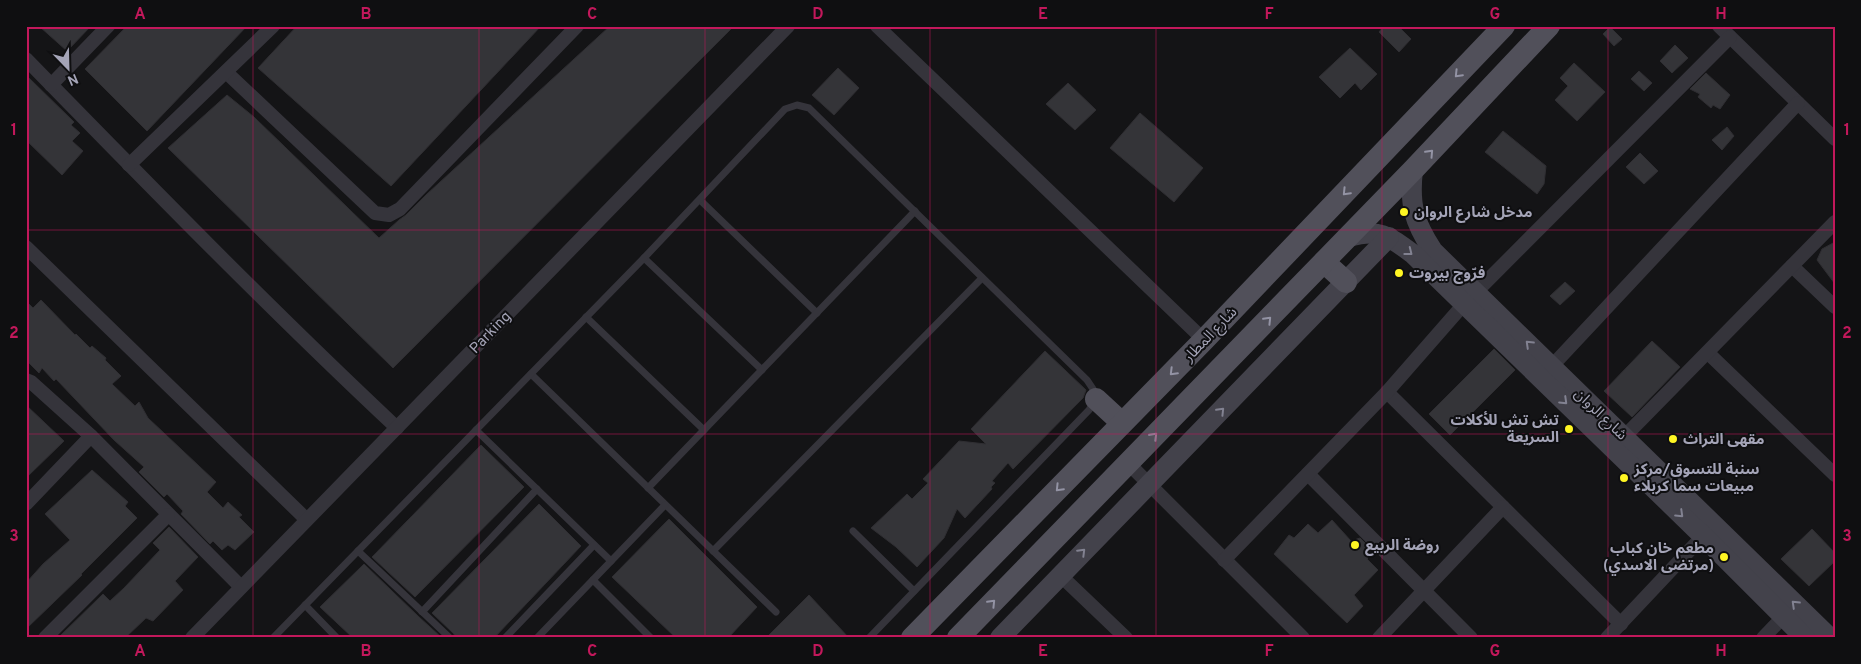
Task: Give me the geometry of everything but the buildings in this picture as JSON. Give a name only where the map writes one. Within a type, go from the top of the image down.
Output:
[{"type":"main road","name":"شارع المطار","points":[[912,638],[1204,340],[1504,26]]},
{"type":"main road","name":"شارع المطار","points":[[958,638],[1349,237],[1549,26]]},
{"type":"main road","points":[[1324,262],[1346,282]]},
{"type":"main road","points":[[1096,399],[1122,423]]},
{"type":"street","points":[[51,85],[108,26]]},
{"type":"street","points":[[129,165],[272,26]]},
{"type":"street","points":[[226,72],[375,213],[389,215],[400,209],[577,26]]},
{"type":"street","name":"Parking","points":[[192,638],[788,26]]},
{"type":"street","points":[[877,26],[1204,340]]},
{"type":"street","points":[[1479,53],[1485,26]]},
{"type":"street","points":[[1719,26],[1835,139]]},
{"type":"street","points":[[1224,560],[1387,392],[1470,298],[1730,37]]},
{"type":"street","points":[[26,59],[129,165],[329,364],[397,428]]},
{"type":"street","points":[[1552,366],[1798,103]]},
{"type":"street","name":"شارع الروان","points":[[1413,170],[1411,193],[1413,208],[1424,238],[1470,298],[1805,638]]},
{"type":"street","points":[[1624,437],[1835,222]]},
{"type":"street","name":"شارع الروان","points":[[1349,237],[1364,232],[1389,237],[1470,298],[1552,366],[1830,638]]},
{"type":"street","points":[[1000,638],[1389,237]]},
{"type":"street","points":[[26,247],[306,519]]},
{"type":"street","points":[[1792,266],[1835,307]]},
{"type":"street","points":[[1708,353],[1835,475]]},
{"type":"street","points":[[26,380],[31,382],[92,436],[241,587]]},
{"type":"street","points":[[1387,392],[1621,624]]},
{"type":"street","points":[[26,504],[92,436]]},
{"type":"street","points":[[1128,463],[1303,638]]},
{"type":"street","points":[[1308,474],[1423,592],[1471,638]]},
{"type":"street","points":[[1379,638],[1503,507]]},
{"type":"street","points":[[45,638],[168,514]]},
{"type":"street","points":[[1607,638],[1703,536]]},
{"type":"street","points":[[1060,575],[1126,638]]},
{"type":"street","points":[[1763,638],[1783,617]]},
{"type":"lane","points":[[273,638],[586,318],[786,109],[797,105],[809,108],[1091,384],[1096,399],[1089,410],[869,638]]},
{"type":"lane","points":[[700,200],[817,313]]},
{"type":"lane","points":[[648,488],[914,212]]},
{"type":"lane","points":[[644,258],[762,370]]},
{"type":"lane","points":[[713,551],[982,278]]},
{"type":"lane","points":[[586,318],[704,430]]},
{"type":"lane","points":[[531,374],[776,612]]},
{"type":"lane","points":[[476,430],[611,561]]},
{"type":"lane","points":[[422,612],[537,490]]},
{"type":"lane","points":[[537,638],[666,505]]},
{"type":"lane","points":[[853,531],[914,591]]},
{"type":"lane","points":[[505,638],[594,545]]},
{"type":"lane","points":[[358,551],[450,638]]},
{"type":"lane","points":[[592,580],[651,638]]},
{"type":"lane","points":[[305,605],[337,638]]},
{"type":"place","name":"مدخل شارع الروان","points":[[1404,212]]},
{"type":"place","name":"فرّوج بيروت","points":[[1399,273]]},
{"type":"place","name":"تش تش للأكلات السريعة","points":[[1569,429]]},
{"type":"place","name":"مقهى التراث","points":[[1673,439]]},
{"type":"place","name":"سنبة للتسوق/مركز مبيعات سما كربلاء","points":[[1624,478]]},
{"type":"place","name":"روضة الربيع","points":[[1355,545]]},
{"type":"place","name":"مطعم خان كباب (مرتضى الاسدي)","points":[[1724,557]]}]
